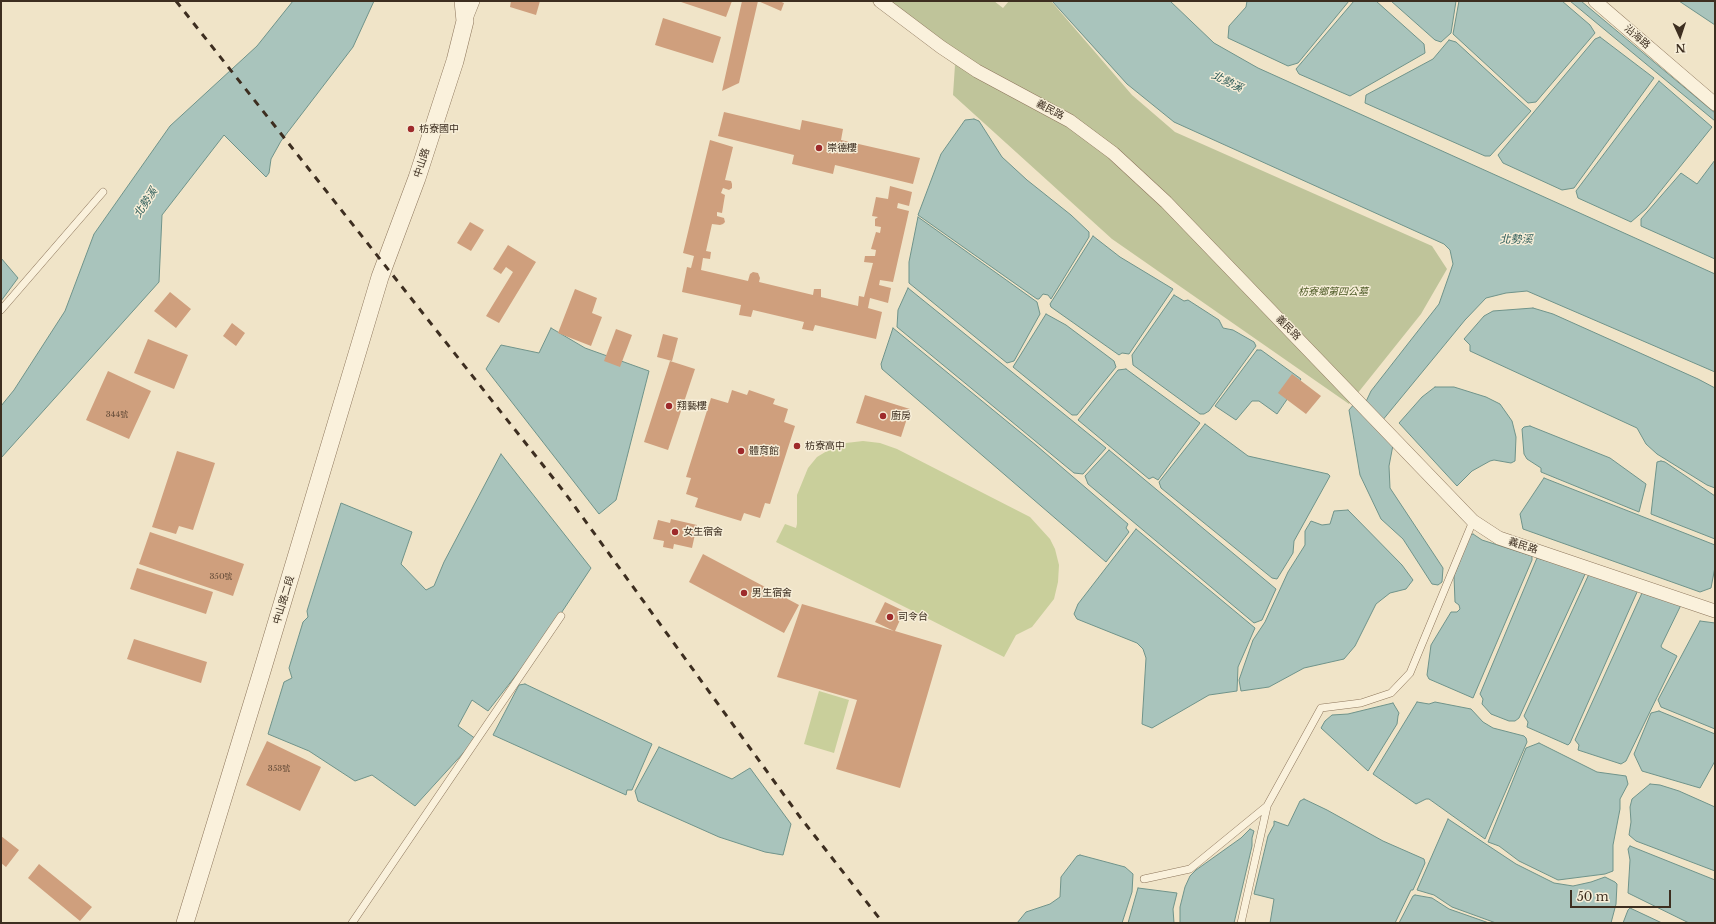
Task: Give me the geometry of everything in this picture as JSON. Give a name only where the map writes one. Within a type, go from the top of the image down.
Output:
[{"type":"street","name":"中山路","points":[[380,277],[417,178],[455,60],[465,21],[463,1]]},
{"type":"street","points":[[465,21],[473,1]]},
{"type":"street","name":"義民路","points":[[880,1],[977,71],[1070,121],[1114,154],[1172,208],[1473,521],[1499,538],[1715,611]]},
{"type":"street","name":"沿海路","points":[[1594,1],[1715,104]]},
{"type":"street","name":"中山路二段","points":[[185,923],[380,277]]},
{"type":"lane","points":[[1,310],[103,192]]},
{"type":"lane","points":[[1241,923],[1267,806],[1321,708],[1361,703],[1391,693],[1410,673],[1473,521]]},
{"type":"lane","points":[[352,923],[561,616]]},
{"type":"lane","points":[[1144,879],[1190,869],[1267,806]]},
{"type":"green space","name":"枋寮鄉第四公墓","points":[[872,1],[994,1],[1003,8],[1009,1],[1051,1],[1132,95],[1175,132],[1432,246],[1447,269],[1421,314],[1349,404],[1112,239],[953,95],[955,65]]},
{"type":"green space","points":[[863,441],[880,443],[897,449],[1030,517],[1050,539],[1055,549],[1059,565],[1058,582],[1054,599],[1032,627],[1016,635],[1004,657],[776,542],[785,524],[796,528],[797,495],[808,468],[817,457],[832,448],[846,443]]},
{"type":"green space","points":[[819,691],[849,700],[834,753],[804,744]]},
{"type":"water","name":"北勢溪","points":[[293,1],[374,1],[353,47],[281,141],[271,159],[269,173],[266,177],[224,135],[162,215],[159,282],[1,458],[1,406],[14,390],[65,311],[94,234],[170,126],[257,46]]},
{"type":"water","name":"北勢溪","points":[[1052,1],[1170,1],[1214,43],[1258,68],[1715,274],[1715,372],[1527,291],[1506,293],[1486,298],[1465,320],[1377,427],[1393,445],[1389,466],[1390,488],[1443,568],[1442,582],[1438,585],[1432,584],[1403,539],[1381,519],[1360,475],[1349,410],[1355,403],[1362,410],[1371,391],[1439,304],[1453,264],[1450,250],[1444,244],[1174,122],[1127,84]]},
{"type":"water","points":[[1247,1],[1349,1],[1298,63],[1288,66],[1228,38],[1229,26],[1246,7]]},
{"type":"water","points":[[1354,1],[1376,1],[1424,44],[1425,53],[1350,96],[1299,74],[1296,69]]},
{"type":"water","points":[[1391,1],[1456,1],[1451,33],[1441,42],[1435,40]]},
{"type":"water","points":[[1459,1],[1562,1],[1590,25],[1595,33],[1536,102],[1528,103],[1453,34]]},
{"type":"water","points":[[1570,1],[1581,1],[1715,113],[1715,121]]},
{"type":"water","points":[[1679,1],[1715,1],[1715,25]]},
{"type":"water","points":[[1600,37],[1654,78],[1574,188],[1562,190],[1503,163],[1498,155],[1595,39]]},
{"type":"water","points":[[1449,40],[1456,42],[1531,111],[1490,156],[1485,156],[1365,103],[1366,95],[1433,59]]},
{"type":"water","points":[[1659,81],[1712,127],[1646,209],[1631,222],[1578,198],[1576,191]]},
{"type":"water","points":[[974,119],[979,121],[1002,157],[1089,232],[1089,237],[1051,299],[1048,295],[1043,294],[1039,299],[1037,299],[918,215],[941,154],[965,120]]},
{"type":"water","points":[[1715,160],[1715,259],[1641,226],[1641,219],[1681,173],[1697,184]]},
{"type":"water","points":[[918,217],[1037,302],[1040,314],[1014,361],[1007,363],[909,283],[909,262]]},
{"type":"water","points":[[1093,236],[1120,257],[1173,289],[1129,354],[1122,353],[1119,355],[1051,307],[1050,304]]},
{"type":"water","points":[[1,258],[18,278],[1,301]]},
{"type":"water","points":[[908,288],[1106,448],[1083,474],[1074,473],[897,327],[898,310]]},
{"type":"water","points":[[1174,295],[1184,301],[1188,300],[1219,320],[1223,328],[1233,330],[1254,342],[1256,346],[1209,411],[1204,414],[1200,414],[1133,365],[1132,355]]},
{"type":"water","points":[[1533,308],[1553,314],[1715,388],[1715,488],[1707,485],[1657,454],[1646,444],[1637,428],[1470,351],[1470,345],[1464,339],[1484,316],[1493,311]]},
{"type":"water","points":[[1046,314],[1066,325],[1114,361],[1116,367],[1077,415],[1072,415],[1013,367]]},
{"type":"water","points":[[551,328],[585,348],[649,371],[616,500],[599,514],[486,369],[501,345],[539,353]]},
{"type":"water","points":[[893,328],[1037,446],[1128,524],[1126,528],[1129,532],[1106,562],[882,369],[881,364]]},
{"type":"water","points":[[1257,350],[1261,350],[1301,379],[1277,414],[1259,401],[1252,401],[1236,420],[1215,406]]},
{"type":"water","points":[[1126,369],[1200,423],[1158,480],[1153,477],[1149,479],[1078,420],[1118,370]]},
{"type":"water","points":[[1435,387],[1454,387],[1486,397],[1500,404],[1512,421],[1516,437],[1515,461],[1511,463],[1494,460],[1490,461],[1472,471],[1457,486],[1399,423],[1422,397]]},
{"type":"water","points":[[1205,424],[1248,456],[1328,474],[1330,476],[1294,541],[1293,553],[1277,579],[1272,578],[1161,488],[1159,482]]},
{"type":"water","points":[[1530,426],[1610,458],[1646,484],[1639,512],[1541,472],[1541,468],[1527,459],[1524,454],[1522,429]]},
{"type":"water","points":[[1109,450],[1276,589],[1262,620],[1254,623],[1088,484],[1085,476]]},
{"type":"water","points":[[501,454],[591,568],[542,642],[488,711],[472,700],[458,726],[476,739],[415,806],[372,775],[355,781],[309,751],[268,734],[284,682],[292,678],[289,668],[303,622],[308,617],[307,611],[341,503],[412,532],[401,564],[426,590],[434,586],[444,562]]},
{"type":"water","points":[[1657,462],[1665,462],[1715,496],[1715,539],[1651,514]]},
{"type":"water","points":[[1544,478],[1715,545],[1715,567],[1711,588],[1700,592],[1523,529],[1520,514]]},
{"type":"water","points":[[1348,510],[1402,565],[1413,580],[1406,589],[1390,593],[1376,604],[1355,646],[1344,659],[1304,668],[1269,687],[1241,691],[1239,680],[1253,640],[1265,622],[1288,572],[1305,545],[1305,531],[1311,521],[1322,525],[1330,524],[1334,511]]},
{"type":"water","points":[[1136,529],[1255,628],[1238,667],[1237,691],[1209,695],[1152,728],[1142,724],[1146,658],[1143,649],[1137,643],[1077,619],[1074,614],[1078,604]]},
{"type":"water","points":[[1473,534],[1482,540],[1532,556],[1532,560],[1473,698],[1429,679],[1427,675],[1431,645],[1451,612],[1457,612],[1460,609],[1459,605],[1455,602],[1454,576],[1470,535]]},
{"type":"water","points":[[1537,558],[1586,572],[1519,718],[1515,721],[1509,721],[1491,714],[1482,704],[1483,699],[1480,694]]},
{"type":"water","points":[[1589,574],[1638,590],[1568,745],[1527,727],[1528,722],[1524,716]]},
{"type":"water","points":[[1642,593],[1681,605],[1661,646],[1677,656],[1626,761],[1621,764],[1578,750],[1579,745],[1575,740]]},
{"type":"water","points":[[1700,621],[1715,623],[1715,729],[1661,707],[1658,700]]},
{"type":"water","points":[[525,684],[652,744],[632,790],[627,790],[626,795],[493,735],[519,685]]},
{"type":"water","points":[[1417,702],[1429,704],[1435,702],[1471,709],[1483,722],[1493,728],[1524,736],[1526,738],[1527,742],[1485,839],[1429,799],[1416,804],[1373,774]]},
{"type":"water","points":[[1393,703],[1399,713],[1397,724],[1368,771],[1321,728],[1325,721],[1332,715],[1348,714]]},
{"type":"water","points":[[1659,711],[1715,734],[1715,761],[1700,788],[1642,771],[1634,754],[1651,713]]},
{"type":"water","points":[[1539,743],[1597,772],[1626,776],[1628,784],[1620,799],[1620,809],[1613,845],[1613,871],[1605,874],[1558,880],[1519,861],[1499,846],[1488,842],[1526,748]]},
{"type":"water","points":[[659,747],[732,779],[750,768],[791,824],[783,855],[765,852],[719,837],[638,801],[635,791]]},
{"type":"water","points":[[1650,784],[1660,785],[1679,791],[1715,807],[1715,871],[1636,841],[1629,835],[1631,822],[1630,807],[1632,799]]},
{"type":"water","points":[[1304,799],[1383,841],[1424,859],[1425,863],[1413,890],[1411,890],[1395,923],[1270,923],[1274,899],[1254,894],[1268,836],[1274,825],[1274,821],[1288,826],[1300,801]]},
{"type":"water","points":[[1448,819],[1516,864],[1554,883],[1573,886],[1605,877],[1615,882],[1617,884],[1616,904],[1611,923],[1496,923],[1452,907],[1434,895],[1417,890]]},
{"type":"water","points":[[1250,829],[1254,831],[1252,846],[1234,923],[1180,923],[1180,907],[1185,887],[1190,876],[1196,870],[1241,838]]},
{"type":"water","points":[[1630,846],[1715,880],[1715,923],[1689,923],[1628,893],[1630,860],[1628,849]]},
{"type":"water","points":[[1080,855],[1125,867],[1133,874],[1132,892],[1122,923],[1017,923],[1026,912],[1050,904],[1060,897],[1061,877],[1077,856]]},
{"type":"water","points":[[1138,888],[1177,893],[1173,909],[1174,923],[1128,923]]},
{"type":"water","points":[[1415,895],[1432,898],[1449,909],[1489,923],[1399,923],[1413,896]]},
{"type":"water","points":[[1630,908],[1662,923],[1623,923]]},
{"type":"building","points":[[511,1],[540,1],[536,15],[510,7]]},
{"type":"building","points":[[678,1],[732,1],[726,17]]},
{"type":"building","points":[[742,1],[758,1],[739,83],[722,91]]},
{"type":"building","points":[[758,1],[779,1],[784,3],[781,11]]},
{"type":"building","points":[[663,18],[721,37],[713,63],[655,45]]},
{"type":"building","name":"崇德樓","points":[[724,112],[800,130],[802,120],[843,129],[841,140],[920,158],[913,184],[835,165],[833,174],[792,164],[794,155],[718,136]]},
{"type":"building","points":[[710,140],[733,147],[725,180],[731,181],[732,188],[729,190],[723,188],[721,193],[725,195],[722,213],[717,212],[717,216],[724,218],[725,222],[720,225],[712,224],[706,251],[711,252],[710,259],[703,258],[701,270],[748,281],[750,274],[753,272],[758,273],[760,278],[759,282],[813,295],[814,289],[821,289],[821,297],[858,306],[859,296],[864,297],[873,263],[864,262],[865,256],[875,256],[876,250],[871,249],[876,232],[880,233],[881,227],[875,226],[875,219],[878,217],[872,216],[876,197],[888,199],[890,186],[912,192],[909,206],[898,203],[897,208],[909,211],[893,282],[880,280],[879,285],[891,288],[888,303],[870,298],[868,308],[882,312],[876,339],[815,325],[813,331],[802,329],[804,322],[753,310],[751,317],[739,315],[741,305],[682,292],[687,267],[691,268],[694,256],[683,253]]},
{"type":"building","points":[[470,222],[484,230],[471,251],[457,243]]},
{"type":"building","points":[[508,245],[536,262],[499,323],[486,316],[513,272],[506,267],[501,274],[493,269]]},
{"type":"building","points":[[575,289],[597,298],[592,313],[602,317],[591,346],[558,333]]},
{"type":"building","points":[[170,292],[191,309],[176,328],[154,311]]},
{"type":"building","points":[[232,323],[245,333],[236,346],[223,336]]},
{"type":"building","points":[[616,329],[632,335],[620,367],[604,361]]},
{"type":"building","points":[[663,334],[678,338],[672,361],[657,357]]},
{"type":"building","points":[[148,339],[188,355],[174,389],[134,373]]},
{"type":"building","name":"翔藝樓","points":[[670,361],[695,369],[668,450],[644,442]]},
{"type":"building","points":[[108,371],[151,391],[129,439],[86,420]]},
{"type":"building","points":[[1292,374],[1321,396],[1306,414],[1278,393]]},
{"type":"building","name":"體育館","points":[[732,390],[747,395],[749,390],[775,399],[773,404],[788,409],[784,422],[795,426],[770,504],[765,503],[760,518],[744,513],[741,521],[695,507],[698,498],[686,494],[691,478],[686,477],[711,398],[728,403]]},
{"type":"building","name":"廚房","points":[[865,395],[910,409],[901,437],[856,423]]},
{"type":"building","points":[[177,451],[215,463],[193,530],[179,526],[176,534],[152,527]]},
{"type":"building","name":"女生宿舍","points":[[671,519],[697,525],[692,548],[674,544],[673,549],[663,547],[664,541],[653,539],[658,520],[670,523]]},
{"type":"building","points":[[150,532],[244,564],[233,596],[139,564]]},
{"type":"building","name":"男生宿舍","points":[[703,554],[799,605],[784,633],[689,582]]},
{"type":"building","points":[[137,568],[213,592],[206,614],[130,589]]},
{"type":"building","points":[[885,602],[904,611],[895,631],[942,645],[900,788],[836,769],[857,700],[777,677],[802,604],[894,631],[875,622]]},
{"type":"building","points":[[134,639],[207,662],[201,683],[127,659]]},
{"type":"building","points":[[267,741],[321,767],[300,811],[246,785]]},
{"type":"building","points":[[1,836],[19,850],[6,867],[1,863]]},
{"type":"building","points":[[39,864],[92,907],[80,921],[28,878]]},
{"type":"railway","points":[[176,1],[565,493],[800,817],[883,923]]},
{"type":"place","name":"枋寮國中","points":[[411,129]]},
{"type":"place","name":"崇德樓","points":[[819,148]]},
{"type":"place","name":"翔藝樓","points":[[669,406]]},
{"type":"place","name":"廚房","points":[[883,416]]},
{"type":"place","name":"枋寮高中","points":[[797,446]]},
{"type":"place","name":"體育館","points":[[741,451]]},
{"type":"place","name":"女生宿舍","points":[[675,532]]},
{"type":"place","name":"男生宿舍","points":[[744,593]]},
{"type":"place","name":"司令台","points":[[890,617]]}]
